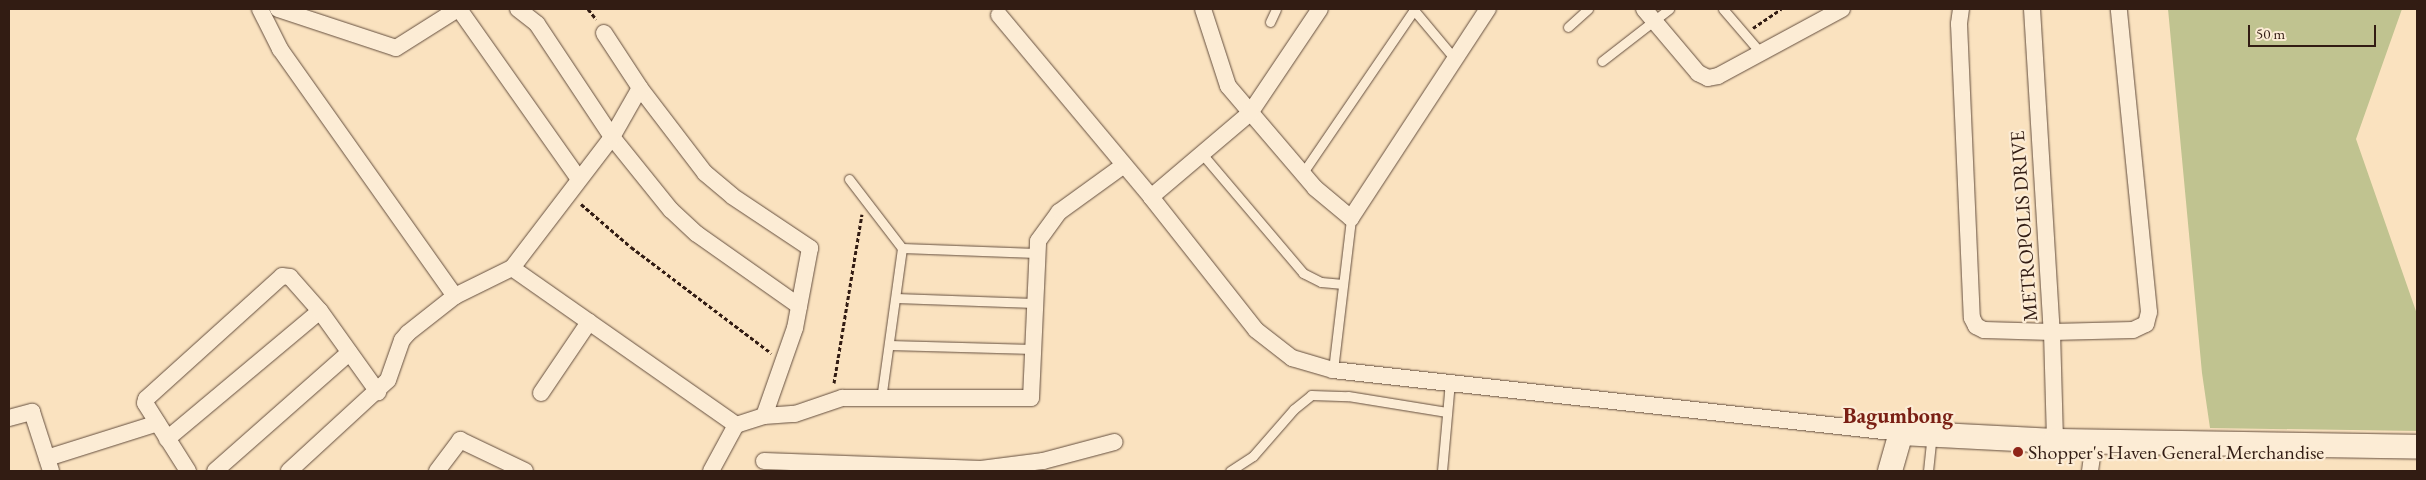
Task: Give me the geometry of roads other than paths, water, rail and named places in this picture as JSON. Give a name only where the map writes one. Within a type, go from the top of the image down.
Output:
[{"type":"main road","points":[[1890,471],[1901,433],[2055,441],[2417,447]]},
{"type":"street","points":[[260,9],[280,49],[455,296]]},
{"type":"street","points":[[278,9],[396,48],[458,9],[578,178]]},
{"type":"street","points":[[518,9],[537,24],[612,137],[683,222],[799,306]]},
{"type":"street","points":[[1203,9],[1221,70],[1232,92],[1326,200],[1351,218],[1488,9]]},
{"type":"street","points":[[1151,197],[1203,155],[1250,113],[1320,9]]},
{"type":"street","points":[[1649,15],[1698,72],[1708,78],[1718,76],[1842,9]]},
{"type":"street","points":[[1961,9],[1959,24],[1972,318],[1976,326],[1984,330],[2052,332],[2133,330],[2146,324],[2149,312],[2119,9]]},
{"type":"street","name":"METROPOLIS DRIVE","points":[[2032,9],[2052,332],[2055,441]]},
{"type":"street","points":[[999,15],[1151,197],[1256,330],[1292,358],[1333,370],[1901,433]]},
{"type":"street","points":[[604,33],[640,88],[704,172],[732,196],[810,248],[799,306],[784,363],[764,416]]},
{"type":"street","points":[[290,471],[378,392],[394,369],[402,340],[455,296],[512,268],[578,178],[612,137],[640,88]]},
{"type":"street","points":[[711,471],[736,425],[764,416],[795,414],[831,401],[1031,398],[1038,241],[1050,220],[1124,165]]},
{"type":"street","points":[[512,268],[736,425]]},
{"type":"street","points":[[185,471],[145,403],[146,399],[282,276],[290,277],[320,311],[378,392]]},
{"type":"street","points":[[166,439],[320,311]]},
{"type":"street","points":[[541,392],[590,322]]},
{"type":"street","points":[[215,471],[349,353]]},
{"type":"street","points":[[9,418],[32,412],[49,465],[158,423]]},
{"type":"street","points":[[437,471],[460,440],[525,471]]},
{"type":"street","points":[[764,461],[981,470],[1043,461],[1115,442]]},
{"type":"street","points":[[2090,471],[2094,442]]},
{"type":"lane","points":[[1270,22],[1276,9]]},
{"type":"lane","points":[[1302,174],[1414,9],[1455,59]]},
{"type":"lane","points":[[1568,27],[1588,9]]},
{"type":"lane","points":[[1602,62],[1649,15],[1669,9]]},
{"type":"lane","points":[[1723,9],[1760,52]]},
{"type":"lane","points":[[1203,155],[1303,273],[1321,282],[1343,284]]},
{"type":"lane","points":[[849,179],[902,248],[881,399]]},
{"type":"lane","points":[[1333,370],[1351,218]]},
{"type":"lane","points":[[902,248],[1036,253]]},
{"type":"lane","points":[[896,298],[1034,303]]},
{"type":"lane","points":[[889,345],[1033,349]]},
{"type":"lane","points":[[1442,471],[1450,382]]},
{"type":"lane","points":[[1230,471],[1253,456],[1294,409],[1311,395],[1348,396],[1447,412]]},
{"type":"lane","points":[[1928,471],[1932,434]]},
{"type":"place","name":"Shopper's Haven General Merchandise","points":[[2018,452]]},
{"type":"district","name":"Bagumbong","points":[[1898,416]]}]
